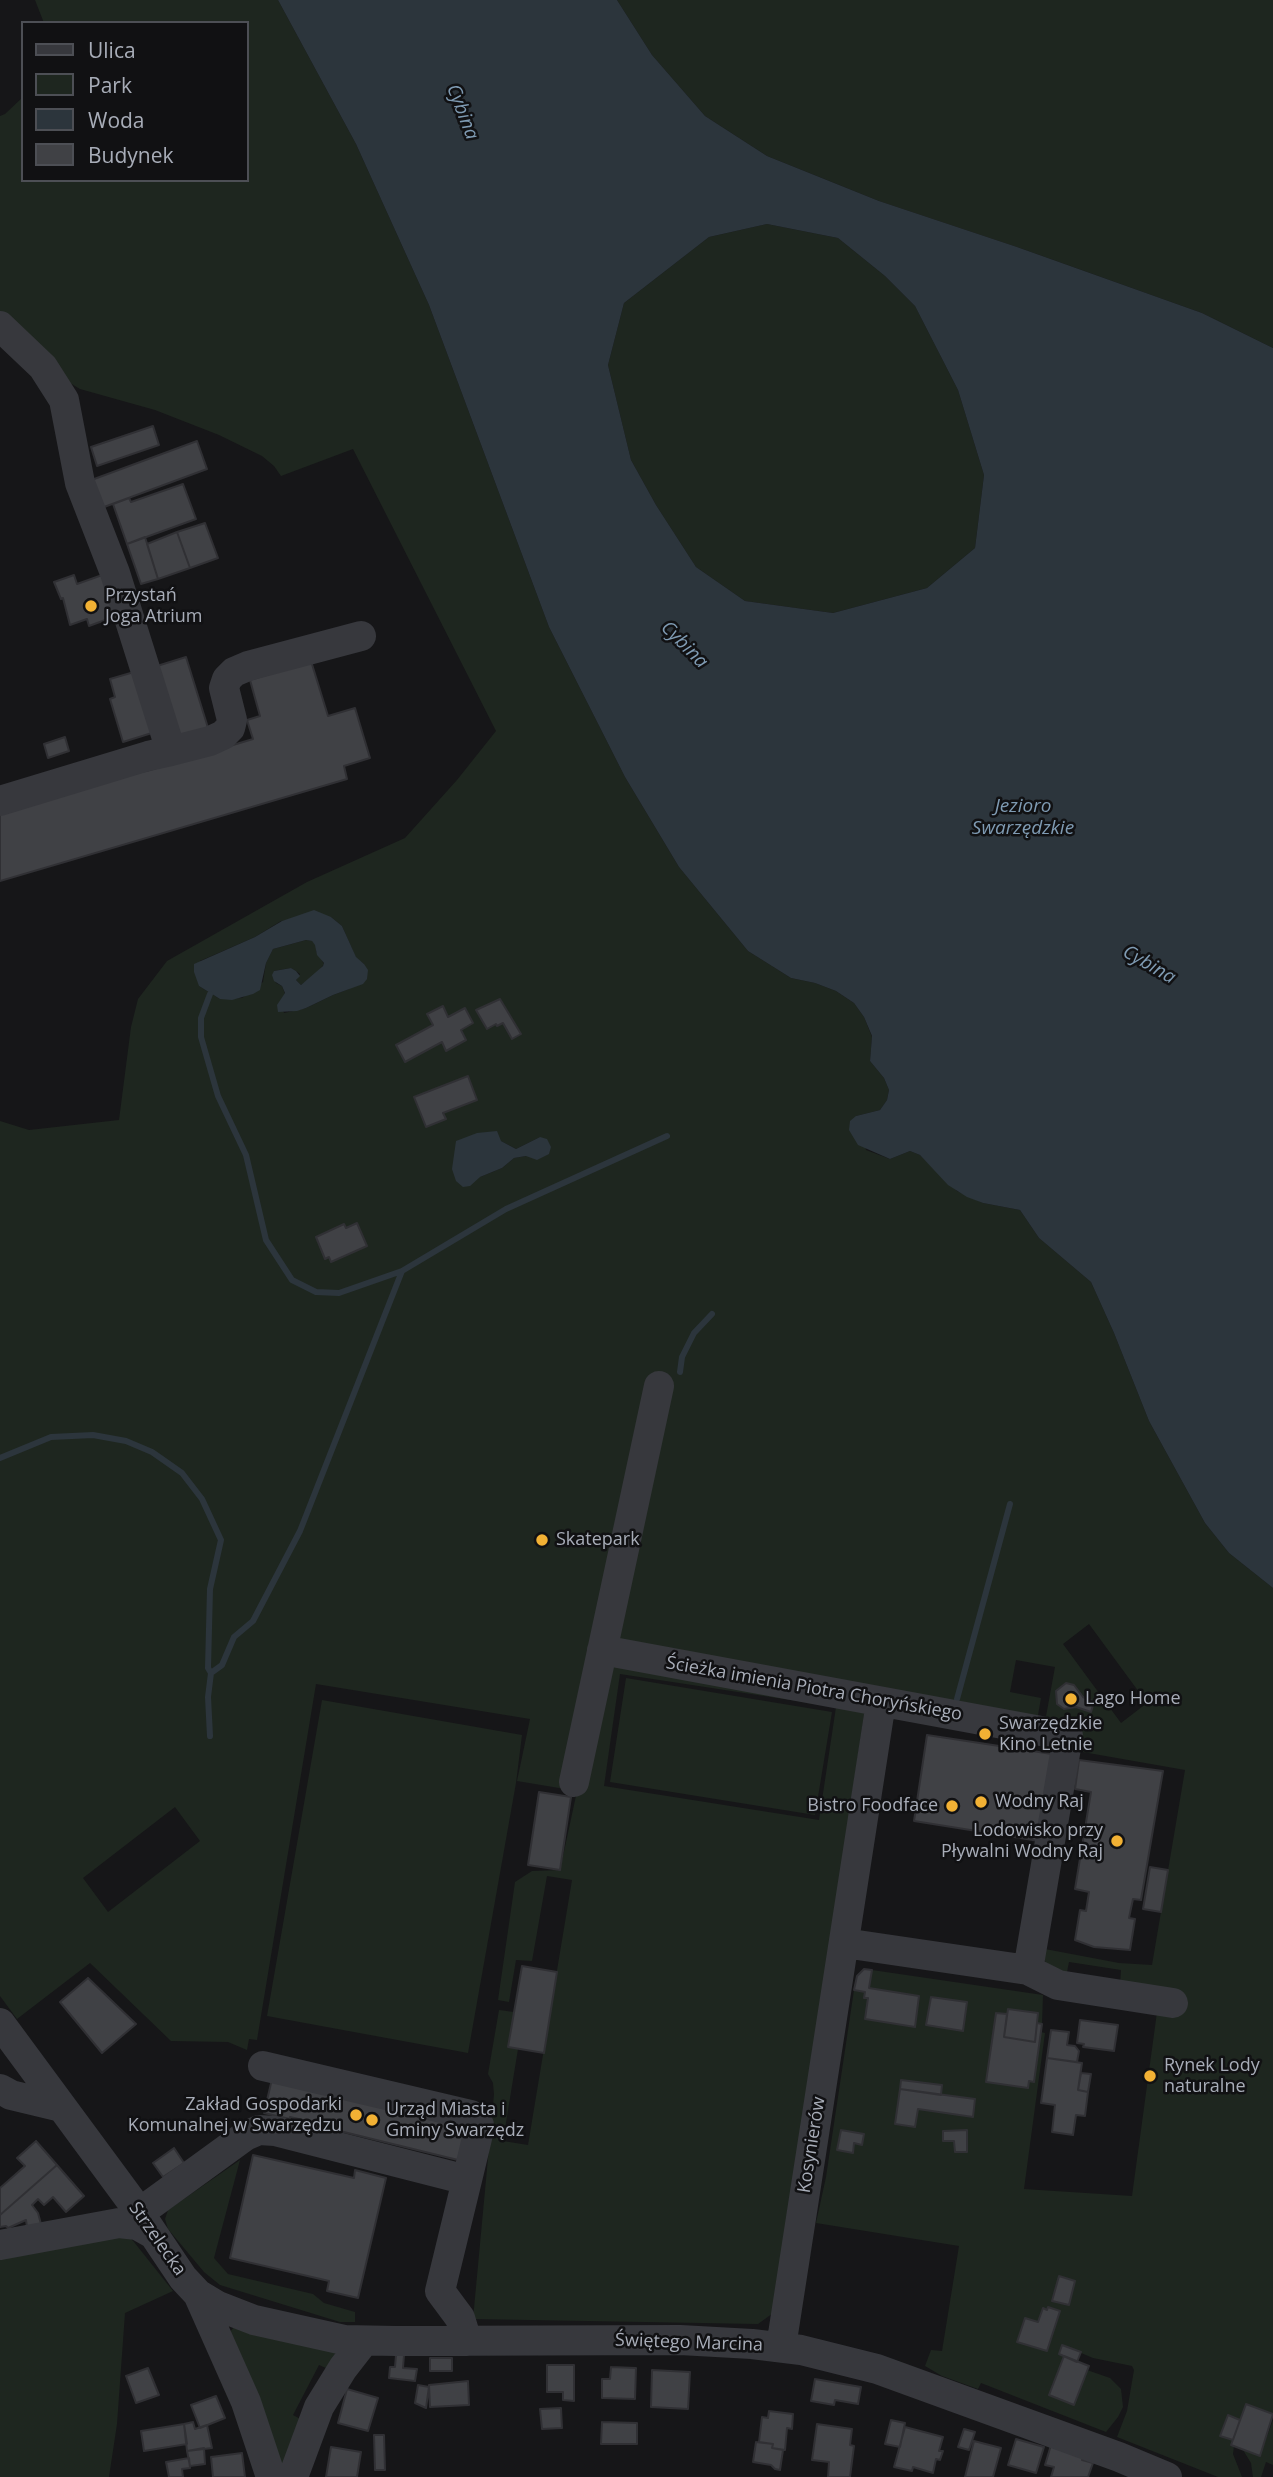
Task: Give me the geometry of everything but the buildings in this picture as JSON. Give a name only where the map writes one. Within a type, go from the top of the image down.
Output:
[{"type":"street","points":[[0,326],[43,367],[64,400],[80,483],[115,573],[171,751]]},
{"type":"street","points":[[0,800],[148,756],[210,741],[230,728],[232,720],[224,688],[226,679],[234,672],[361,636]]},
{"type":"street","points":[[574,1782],[659,1386]]},
{"type":"street","name":"Ścieżka imienia Piotra Choryńskiego","points":[[602,1650],[1068,1736],[1028,1970]]},
{"type":"street","name":"Kosynierów","points":[[781,2347],[881,1702]]},
{"type":"street","points":[[844,1943],[1028,1970],[1058,1985],[1173,2003]]},
{"type":"street","name":"Strzelecka","points":[[0,2023],[183,2278],[198,2294],[246,2402],[271,2477]]},
{"type":"street","points":[[263,2066],[471,2115],[479,2126],[440,2291],[460,2318],[467,2341]]},
{"type":"street","points":[[0,2088],[11,2095],[61,2106]]},
{"type":"street","points":[[0,2245],[119,2222],[137,2225],[146,2223],[245,2136],[259,2130],[275,2131],[467,2180]]},
{"type":"street","name":"Świętego Marcina","points":[[198,2294],[218,2306],[254,2320],[319,2335],[364,2341],[655,2340],[781,2347],[829,2356],[877,2369],[1074,2440],[1167,2477]]},
{"type":"street","points":[[293,2477],[319,2407],[342,2368],[364,2341]]},
{"type":"green space","points":[[35,0],[278,0],[356,144],[429,305],[549,627],[625,777],[679,867],[748,951],[791,978],[836,991],[854,1003],[864,1017],[872,1037],[870,1061],[884,1078],[889,1090],[887,1100],[880,1110],[856,1116],[866,1150],[890,1159],[910,1151],[920,1155],[957,1191],[983,1203],[1020,1210],[1039,1238],[1091,1282],[1149,1421],[1205,1523],[1229,1553],[1273,1588],[1273,2414],[1246,2404],[1240,2420],[1228,2416],[1220,2436],[1233,2440],[1233,2454],[1242,2477],[1218,2477],[1117,2437],[1127,2411],[1134,2370],[1132,2366],[1093,2358],[1062,2345],[1059,2354],[1064,2356],[1049,2395],[1074,2405],[1087,2370],[1110,2378],[1121,2389],[1123,2407],[1106,2432],[981,2383],[978,2389],[942,2376],[925,2366],[931,2350],[942,2351],[959,2246],[816,2223],[826,2177],[854,1990],[865,1992],[864,1998],[868,1998],[865,2019],[915,2026],[919,1996],[869,1988],[872,1970],[1043,1995],[1042,2024],[1037,2023],[1038,2013],[1008,2009],[1007,2014],[996,2013],[987,2082],[1028,2088],[1029,2081],[1034,2081],[1041,2032],[1045,2033],[1024,2189],[1132,2196],[1157,2012],[1120,1986],[1121,1970],[1069,1962],[1066,1977],[1050,1969],[1045,1961],[1045,1949],[1119,1963],[1152,1965],[1185,1770],[1077,1751],[1081,1729],[1045,1722],[1055,1667],[1016,1660],[1010,1692],[1041,1698],[1037,1721],[865,1708],[776,2311],[758,2324],[473,2319],[494,2094],[493,2083],[488,2074],[499,2010],[514,2012],[508,2047],[518,2049],[503,2141],[528,2145],[572,1880],[547,1876],[532,1961],[516,1960],[509,2002],[498,2000],[515,1882],[532,1871],[560,1870],[577,1791],[517,1781],[530,1719],[316,1684],[257,2040],[249,2039],[247,2050],[228,2042],[171,2041],[90,1963],[17,2019],[0,1996],[0,1121],[29,1130],[119,1120],[131,1027],[138,999],[167,961],[307,882],[405,838],[496,731],[353,449],[281,476],[262,456],[219,435],[155,410],[80,389],[70,383],[0,312],[0,116],[21,99],[21,182],[248,182],[248,21],[43,21]],"holes":[[[331,917],[342,926],[356,958],[364,964],[349,989],[306,1008],[284,1013],[280,1002],[285,994],[282,986],[276,983],[274,971],[291,968],[300,974],[296,980],[301,985],[324,964],[316,951],[316,945],[306,940],[273,949],[266,963],[263,982],[242,998],[220,999],[199,986],[200,961],[255,937],[281,921]],[[540,1137],[526,1156],[514,1158],[502,1168],[480,1177],[501,1141],[516,1149]],[[1089,1624],[1147,1703],[1121,1723],[1063,1644]],[[620,1674],[836,1707],[819,1820],[604,1786]],[[175,1807],[200,1841],[108,1912],[83,1878]],[[931,1997],[967,2003],[963,2031],[927,2025]],[[901,2080],[942,2085],[941,2095],[975,2100],[973,2117],[918,2109],[915,2127],[896,2125]],[[1059,2277],[1075,2281],[1068,2305],[1052,2300]],[[1043,2308],[1060,2311],[1047,2351],[1018,2341],[1038,2322]]]},
{"type":"green space","points":[[617,0],[1273,0],[1273,348],[1202,313],[879,201],[767,156],[705,116],[652,55]]},
{"type":"green space","points":[[767,224],[838,238],[885,276],[915,306],[958,390],[984,475],[975,548],[927,588],[833,613],[745,601],[696,567],[631,460],[608,365],[624,303],[709,237]]},
{"type":"green space","points":[[626,1678],[832,1712],[815,1815],[610,1782]]},
{"type":"green space","points":[[322,1700],[522,1735],[516,1783],[468,2053],[267,2016]]},
{"type":"green space","points":[[240,2160],[214,2258],[228,2274],[313,2294],[324,2303],[355,2312],[355,2322],[340,2322],[220,2285],[204,2272],[168,2229],[165,2219],[168,2210]]},
{"type":"green space","points":[[104,2236],[130,2238],[173,2291],[125,2313],[117,2424],[109,2477],[0,2477],[0,2256]]},
{"type":"green space","points":[[234,2327],[337,2353],[333,2371],[319,2365],[293,2415],[306,2422],[285,2477],[229,2333]]},
{"type":"green space","points":[[1273,2420],[1273,2465],[1266,2462],[1261,2477],[1253,2477],[1251,2463],[1243,2450],[1260,2455]]},
{"type":"water","name":"Jezioro Swarzędzkie","points":[[278,0],[617,0],[652,55],[705,116],[767,156],[879,201],[1202,313],[1273,348],[1273,1588],[1229,1553],[1205,1523],[1149,1421],[1091,1282],[1039,1238],[1020,1210],[967,1197],[948,1185],[920,1155],[910,1151],[890,1159],[858,1145],[849,1130],[850,1121],[856,1116],[880,1110],[887,1100],[889,1090],[884,1078],[870,1061],[872,1036],[864,1017],[854,1003],[836,991],[791,978],[748,951],[679,867],[625,777],[549,627],[429,305],[356,144]],"holes":[[[767,224],[838,238],[885,276],[915,306],[958,390],[984,475],[975,548],[927,588],[833,613],[745,601],[696,567],[631,460],[608,365],[624,303],[709,237]]]},
{"type":"water","points":[[314,910],[331,917],[342,926],[356,957],[368,970],[363,984],[297,1011],[278,1012],[277,1005],[285,993],[282,986],[274,981],[274,971],[291,968],[300,976],[296,980],[301,985],[323,966],[315,945],[306,940],[273,949],[266,963],[260,990],[253,994],[232,1000],[220,999],[199,986],[194,964],[255,937],[282,921]]},
{"type":"water","points":[[497,1131],[501,1141],[516,1149],[540,1137],[547,1139],[551,1147],[549,1154],[537,1160],[526,1156],[514,1158],[502,1168],[480,1177],[470,1186],[463,1187],[456,1181],[452,1169],[456,1141],[477,1133]]},
{"type":"waterway","points":[[210,994],[201,1018],[201,1037],[218,1096],[246,1155],[266,1240],[292,1280],[316,1292],[339,1293],[402,1271]]},
{"type":"waterway","points":[[0,1458],[51,1437],[93,1435],[126,1441],[152,1452],[182,1473],[202,1499],[221,1540],[210,1589],[208,1668],[211,1673],[222,1665],[234,1637],[253,1621],[300,1531],[402,1271],[506,1209],[667,1136]]},
{"type":"waterway","points":[[680,1372],[682,1357],[694,1333],[712,1314]]},
{"type":"waterway","points":[[957,1699],[1010,1504]]},
{"type":"waterway","points":[[210,1736],[208,1697],[211,1673]]},
{"type":"place","name":"Przystań Joga Atrium","points":[[91,606]]},
{"type":"place","name":"Skatepark","points":[[542,1540]]},
{"type":"place","name":"Lago Home","points":[[1071,1699]]},
{"type":"place","name":"Swarzędzkie Kino Letnie","points":[[985,1734]]},
{"type":"place","name":"Wodny Raj","points":[[981,1802]]},
{"type":"place","name":"Bistro Foodface","points":[[952,1806]]},
{"type":"place","name":"Lodowisko przy Pływalni Wodny Raj","points":[[1117,1841]]},
{"type":"place","name":"Rynek Lody naturalne","points":[[1150,2076]]},
{"type":"place","name":"Zakład Gospodarki Komunalnej w Swarzędzu","points":[[356,2115]]},
{"type":"place","name":"Urząd Miasta i Gminy Swarzędz","points":[[372,2120]]},
{"type":"water label","name":"Cybina","points":[[462,112]]},
{"type":"water label","name":"Cybina","points":[[684,645]]},
{"type":"water label","name":"Cybina","points":[[1149,965]]}]
